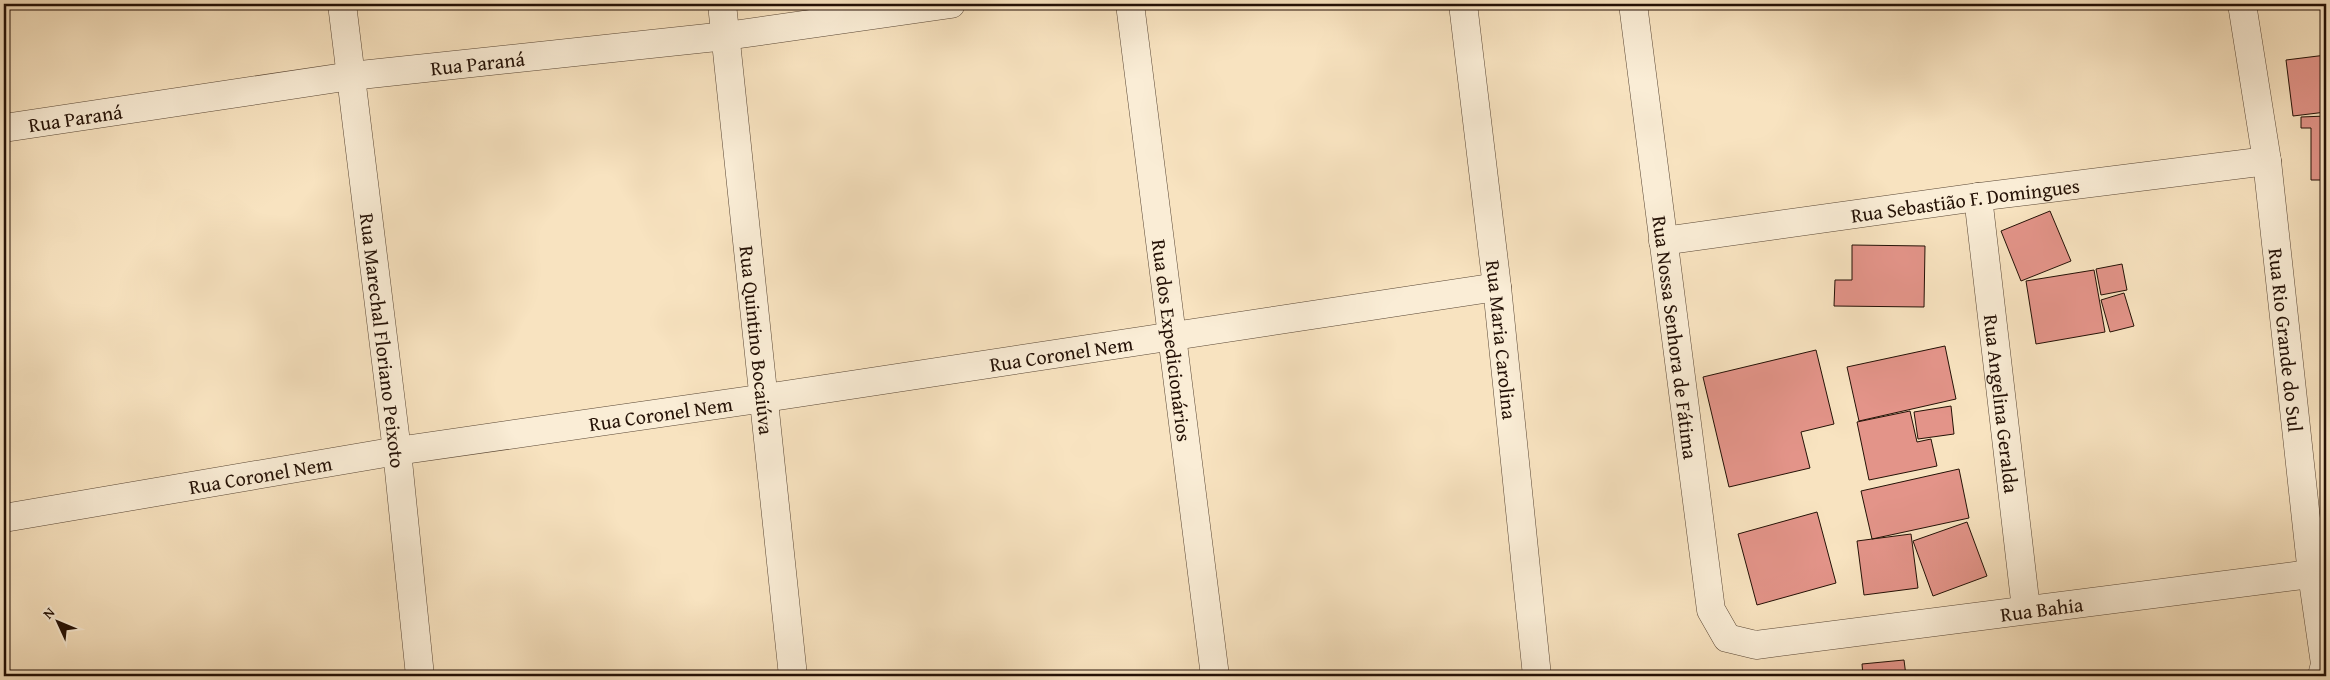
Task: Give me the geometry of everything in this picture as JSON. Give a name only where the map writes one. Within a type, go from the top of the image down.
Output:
[{"type":"street","name":"Rua Marechal Floriano Peixoto","points":[[342,4],[397,451],[420,676]]},
{"type":"street","name":"Rua Quintino Bocaiúva","points":[[722,4],[793,676]]},
{"type":"street","name":"Rua Paraná","points":[[4,128],[351,76],[726,36],[951,4]]},
{"type":"street","name":"Rua dos Expedicionários","points":[[1130,4],[1215,676]]},
{"type":"street","name":"Rua Maria Carolina","points":[[1463,4],[1497,288],[1537,676]]},
{"type":"street","name":"Rua Nossa Senhora de Fátima","points":[[1633,4],[1711,610],[1727,638],[1756,645]]},
{"type":"street","name":"Rua Rio Grande do Sul","points":[[2242,4],[2267,162],[2319,573],[2325,664],[2322,676]]},
{"type":"street","name":"Rua Sebastião F. Domingues","points":[[1664,241],[1978,197],[2267,162]]},
{"type":"street","name":"Rua Angelina Geralda","points":[[1978,197],[2026,609]]},
{"type":"street","name":"Rua Coronel Nem","points":[[4,518],[397,451],[765,398],[1497,288]]},
{"type":"street","name":"Rua Bahia","points":[[1756,645],[2319,573]]},
{"type":"building","points":[[2326,55],[2326,112],[2293,116],[2286,60]]},
{"type":"building","points":[[2326,116],[2326,180],[2311,180],[2311,128],[2301,128],[2301,117]]},
{"type":"building","points":[[2050,211],[2071,261],[2021,281],[2001,231]]},
{"type":"building","points":[[1852,245],[1925,246],[1924,307],[1834,306],[1835,280],[1852,280]]},
{"type":"building","points":[[2122,264],[2127,290],[2101,295],[2096,269]]},
{"type":"building","points":[[2094,270],[2105,332],[2036,344],[2026,281]]},
{"type":"building","points":[[2124,293],[2134,326],[2110,332],[2101,300]]},
{"type":"building","points":[[1945,346],[1956,399],[1859,421],[1847,367]]},
{"type":"building","points":[[1816,350],[1834,424],[1801,432],[1810,468],[1729,487],[1703,377]]},
{"type":"building","points":[[1951,406],[1954,434],[1918,439],[1914,412]]},
{"type":"building","points":[[1910,411],[1917,442],[1931,439],[1937,466],[1869,480],[1857,422]]},
{"type":"building","points":[[1959,469],[1969,518],[1872,539],[1861,491]]},
{"type":"building","points":[[1817,512],[1836,583],[1757,605],[1738,534]]},
{"type":"building","points":[[1967,522],[1987,576],[1933,596],[1913,541]]},
{"type":"building","points":[[1911,534],[1918,588],[1864,595],[1857,541]]},
{"type":"building","points":[[1904,660],[1906,676],[1863,676],[1862,664]]}]
